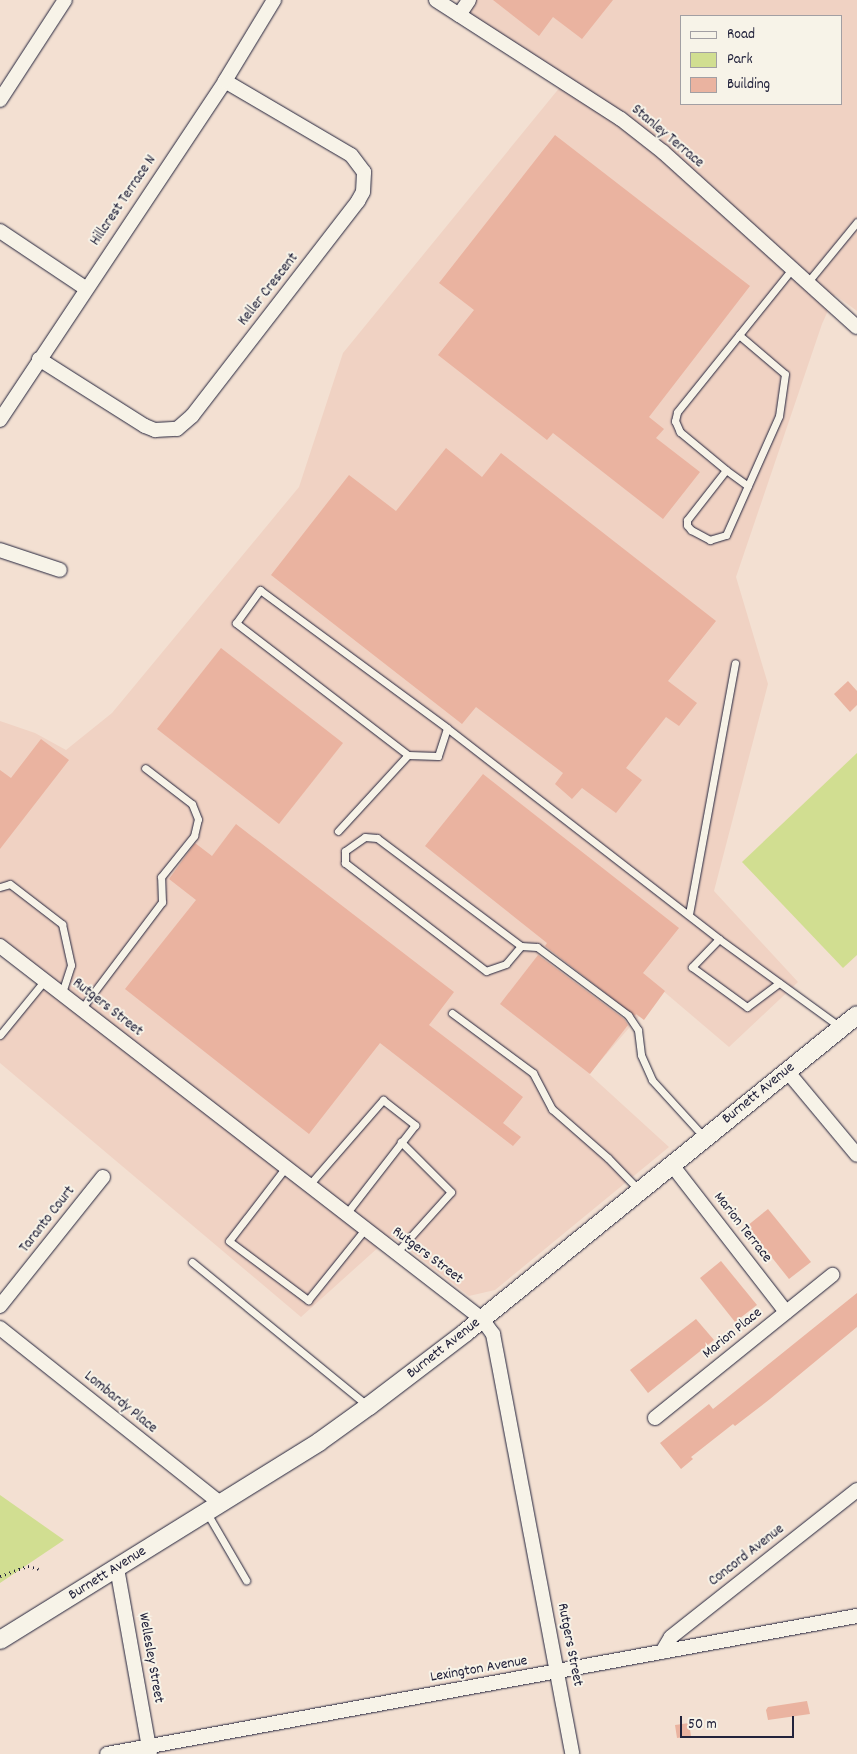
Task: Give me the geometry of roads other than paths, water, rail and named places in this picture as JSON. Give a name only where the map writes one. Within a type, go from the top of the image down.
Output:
[{"type":"street","points":[[0,100],[64,0]]},
{"type":"street","name":"Hillcrest Terrace N","points":[[0,420],[85,288],[225,80],[274,0]]},
{"type":"street","name":"Stanley Terrace","points":[[436,0],[621,119],[663,152],[857,327]]},
{"type":"street","points":[[459,15],[469,0]]},
{"type":"street","name":"Keller Crescent","points":[[40,359],[145,426],[155,430],[176,429],[192,416],[358,201],[363,192],[364,172],[351,154],[225,80]]},
{"type":"street","points":[[0,231],[85,288]]},
{"type":"street","points":[[0,550],[60,570]]},
{"type":"street","name":"Rutgers Street","points":[[0,946],[482,1319],[493,1334],[572,1754]]},
{"type":"street","name":"Burnett Avenue","points":[[0,1640],[319,1442],[369,1406],[482,1319],[857,1015]]},
{"type":"street","points":[[787,1071],[857,1155]]},
{"type":"street","name":"Marion Terrace","points":[[672,1165],[786,1312]]},
{"type":"street","name":"Taranto Court","points":[[0,1306],[102,1177]]},
{"type":"street","name":"Marion Place","points":[[654,1418],[832,1275]]},
{"type":"street","name":"Lombardy Place","points":[[0,1328],[213,1508]]},
{"type":"street","name":"Concord Avenue","points":[[662,1652],[671,1637],[857,1490]]},
{"type":"street","name":"Wellesley Street","points":[[117,1568],[150,1750]]},
{"type":"street","name":"Lexington Avenue","points":[[107,1754],[150,1750],[857,1616]]},
{"type":"lane","points":[[807,283],[857,222]]},
{"type":"lane","points":[[748,486],[680,432],[675,421],[677,412],[792,269]]},
{"type":"lane","points":[[726,470],[687,520],[687,525],[691,530],[710,540],[726,535],[779,416],[785,374],[740,335]]},
{"type":"lane","points":[[447,728],[438,756],[408,755],[236,623],[260,590],[447,728],[689,914],[718,939],[840,1027]]},
{"type":"lane","points":[[689,914],[735,663]]},
{"type":"lane","points":[[338,831],[408,755]]},
{"type":"lane","points":[[82,1008],[162,902],[161,877],[194,836],[198,819],[192,804],[145,768]]},
{"type":"lane","points":[[521,946],[506,964],[486,971],[345,863],[346,851],[365,837],[377,838],[521,946],[538,947],[628,1015],[638,1030],[641,1054],[652,1080],[705,1138]]},
{"type":"lane","points":[[0,887],[10,884],[62,924],[71,965],[62,993]]},
{"type":"lane","points":[[718,939],[692,967],[747,1006],[779,982]]},
{"type":"lane","points":[[0,1035],[45,980]]},
{"type":"lane","points":[[452,1013],[533,1073],[552,1109],[608,1158],[639,1191]]},
{"type":"lane","points":[[308,1185],[383,1100],[415,1125],[346,1214]]},
{"type":"lane","points":[[395,1253],[451,1192],[401,1142]]},
{"type":"lane","points":[[286,1167],[229,1241],[308,1300],[366,1229]]},
{"type":"lane","points":[[192,1262],[369,1406]]},
{"type":"lane","points":[[213,1508],[246,1580]]}]
